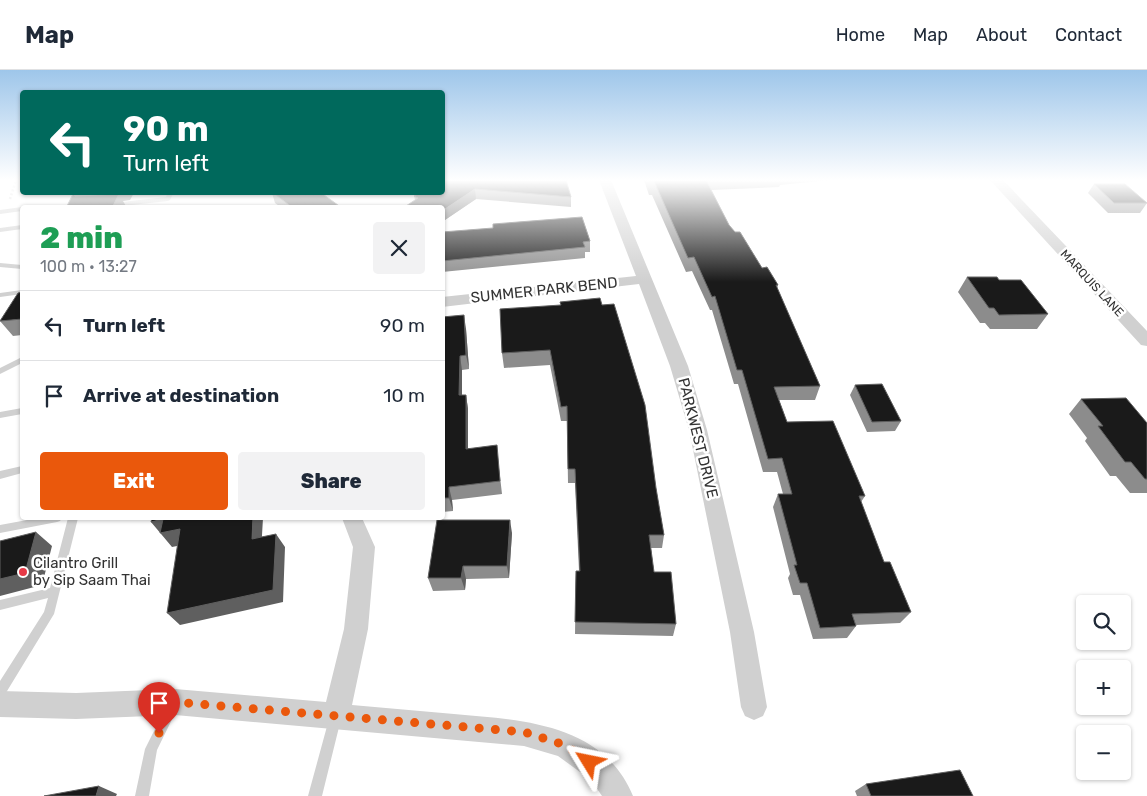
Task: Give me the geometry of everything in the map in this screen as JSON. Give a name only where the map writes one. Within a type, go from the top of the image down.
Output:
[{"type":"street","name":"PARKWEST DRIVE","points":[[618,214],[679,366],[698,430],[742,632],[754,707]]},
{"type":"street","name":"MARQUIS LANE","points":[[1028,214],[1147,341]]},
{"type":"street","name":"SUMMER PARK BEND","points":[[445,302],[645,279]]},
{"type":"street","points":[[336,716],[356,629],[364,548],[353,520]]},
{"type":"street","points":[[0,704],[76,706],[175,702],[524,732],[565,745],[601,770],[619,796]]},
{"type":"lane","points":[[0,230],[20,227]]},
{"type":"lane","points":[[0,265],[20,267]]},
{"type":"lane","points":[[0,295],[20,292]]},
{"type":"lane","points":[[0,372],[20,361]]},
{"type":"lane","points":[[0,415],[20,411]]},
{"type":"lane","points":[[0,475],[20,470]]},
{"type":"lane","points":[[0,530],[48,520]]},
{"type":"lane","points":[[0,692],[49,614],[72,520]]},
{"type":"lane","points":[[0,605],[54,592]]},
{"type":"lane","points":[[142,796],[151,749],[175,702]]},
{"type":"lane","points":[[315,796],[336,716]]},
{"type":"building","points":[[669,214],[723,214],[735,232],[740,232],[762,268],[767,267],[778,285],[776,285],[820,386],[774,387],[787,422],[833,421],[865,496],[859,496],[884,562],[890,562],[911,612],[852,614],[856,626],[820,628],[807,583],[800,583],[794,565],[797,565],[778,494],[792,494],[782,458],[768,459],[742,370],[737,370],[715,296],[712,297],[694,257],[688,258]]},
{"type":"building","points":[[582,217],[590,241],[583,242],[585,247],[445,261],[445,232],[493,228],[493,224]]},
{"type":"building","points":[[967,277],[997,277],[999,280],[1021,280],[1048,314],[999,315],[994,308],[989,308]]},
{"type":"building","points":[[20,292],[20,319],[0,321]]},
{"type":"building","points":[[600,298],[602,305],[614,304],[645,405],[664,535],[649,535],[654,572],[671,572],[676,624],[575,622],[576,571],[580,571],[575,469],[568,469],[567,406],[561,407],[550,350],[502,353],[500,309],[561,305],[560,302]]},
{"type":"building","points":[[464,315],[466,355],[460,356],[459,395],[466,395],[466,449],[497,445],[500,481],[449,487],[449,498],[445,498],[445,317]]},
{"type":"building","points":[[882,384],[901,421],[872,422],[855,385]]},
{"type":"building","points":[[1126,398],[1147,423],[1147,479],[1131,462],[1125,462],[1098,426],[1103,426],[1081,399]]},
{"type":"building","points":[[163,520],[253,520],[252,539],[276,534],[273,590],[167,613],[180,529],[160,533]]},
{"type":"building","points":[[437,520],[510,520],[507,566],[463,566],[461,578],[428,578]]},
{"type":"building","points":[[36,532],[25,573],[0,579],[0,541]]},
{"type":"building","points":[[960,770],[973,796],[871,796],[866,784]]},
{"type":"building","points":[[99,786],[96,796],[44,796]]},
{"type":"place","name":"Cilantro Grill by Sip Saam Thai","points":[[23,572]]},
{"type":"route","points":[[159,733],[175,702],[524,732],[565,745],[589,762]]}]
